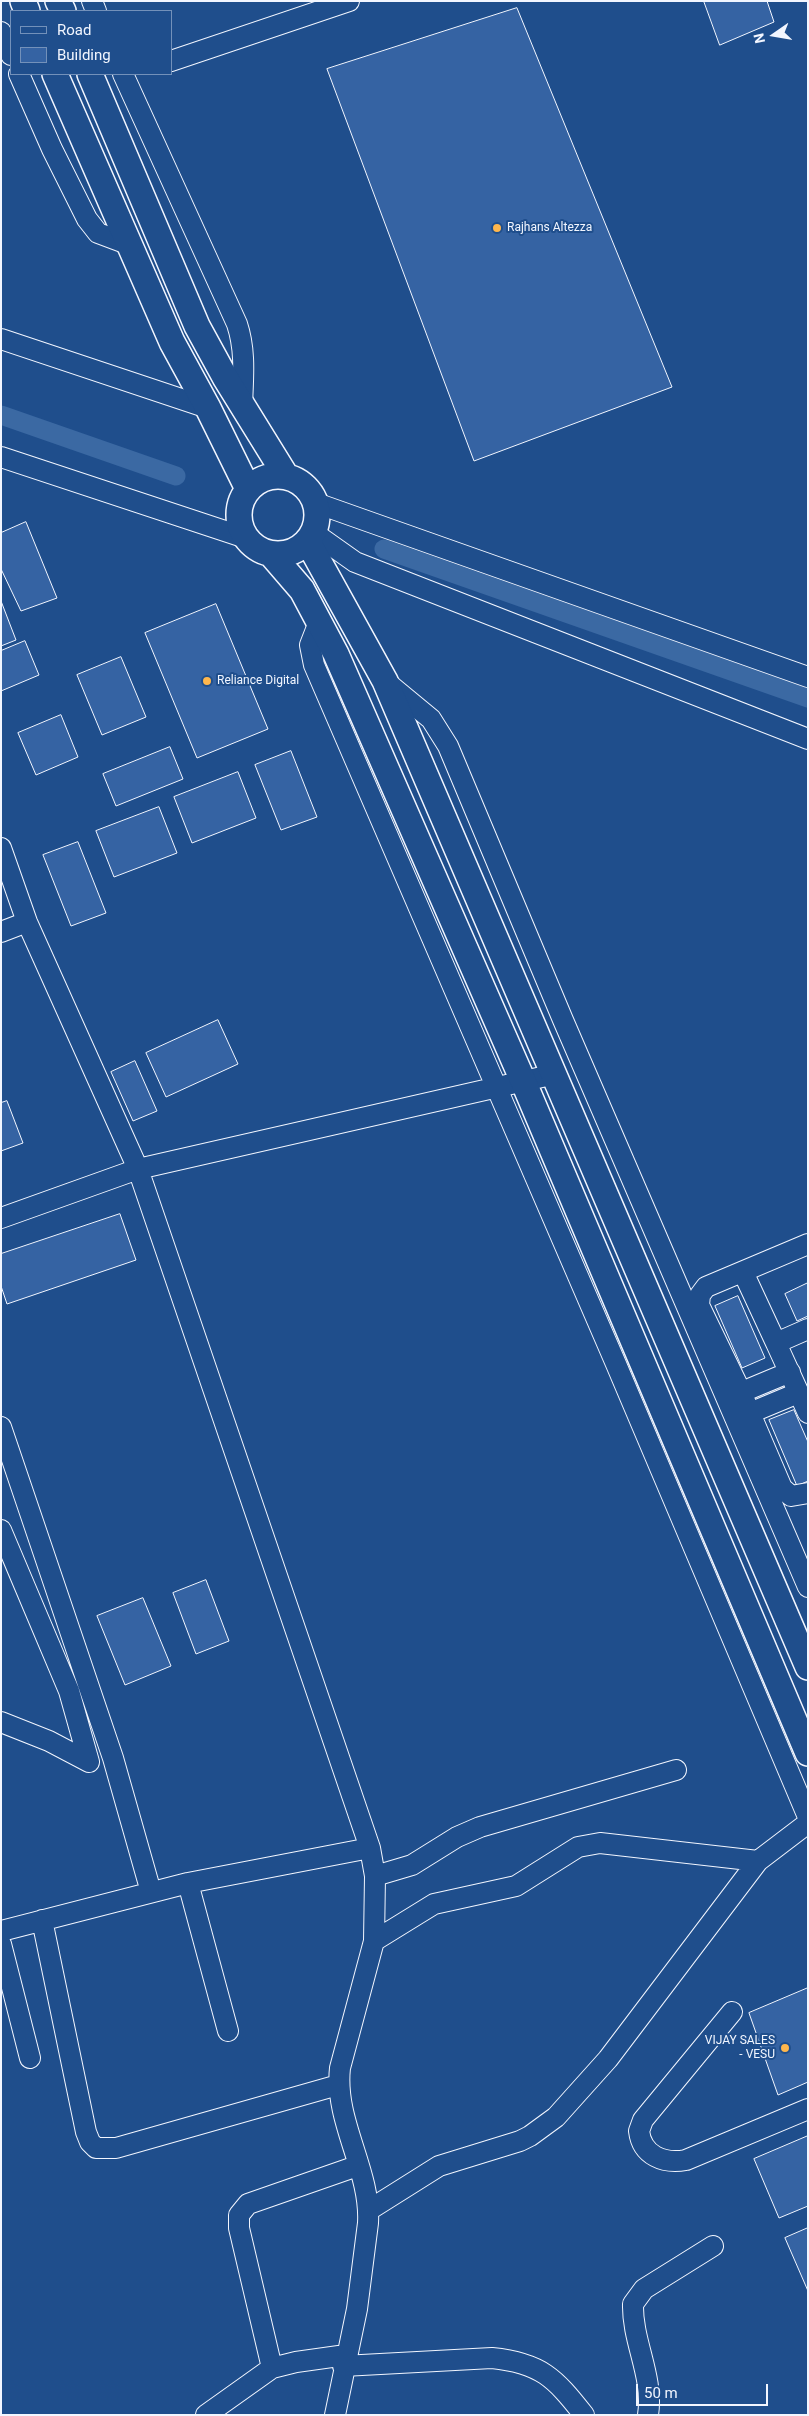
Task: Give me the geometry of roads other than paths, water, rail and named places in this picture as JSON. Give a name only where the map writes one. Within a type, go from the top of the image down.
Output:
[{"type":"main road","points":[[55,75],[172,342],[208,408],[248,489]]},
{"type":"main road","points":[[93,80],[198,326],[242,406],[286,476],[304,486],[316,503],[318,513],[311,537],[291,553],[271,554],[257,548],[246,538],[239,518],[239,508],[248,489],[265,478],[286,476]]},
{"type":"main road","points":[[311,537],[385,681],[808,1667]]},
{"type":"main road","points":[[271,554],[302,590],[336,654],[524,1083],[808,1753]]},
{"type":"street","points":[[172,61],[349,1]]},
{"type":"street","points":[[1,32],[10,53]]},
{"type":"street","points":[[19,75],[52,149],[87,220],[98,233],[130,245]]},
{"type":"street","points":[[93,80],[127,75],[237,324],[244,355],[242,406]]},
{"type":"street","points":[[1,339],[208,408]]},
{"type":"street","points":[[1,457],[246,538]]},
{"type":"street","points":[[316,503],[808,677]]},
{"type":"street","points":[[311,537],[355,562],[808,739]]},
{"type":"street","points":[[319,622],[310,645],[314,664],[495,1089],[620,1373],[808,1817]]},
{"type":"street","points":[[385,681],[431,719],[448,746],[563,1020],[743,1416],[808,1587]]},
{"type":"street","points":[[1,848],[27,922],[138,1169],[370,1848],[375,1876],[374,1941],[340,2068],[338,2085],[343,2114],[369,2210],[357,2309],[335,2415]]},
{"type":"street","points":[[1,932],[27,922]]},
{"type":"street","points":[[1,1218],[138,1169],[524,1083],[555,1074]]},
{"type":"street","points":[[734,1396],[699,1305],[700,1295],[706,1287],[808,1244]]},
{"type":"street","points":[[743,1272],[808,1414]]},
{"type":"street","points":[[776,1343],[808,1329]]},
{"type":"street","points":[[734,1396],[790,1372]]},
{"type":"street","points":[[743,1416],[798,1393]]},
{"type":"street","points":[[743,1416],[782,1488],[791,1496],[808,1493]]},
{"type":"street","points":[[1,1427],[113,1758],[151,1892]]},
{"type":"street","points":[[1,1722],[49,1741],[89,1762],[69,1692],[1,1529],[32,1520]]},
{"type":"street","points":[[375,1876],[412,1865],[473,1830],[676,1770]]},
{"type":"street","points":[[369,2210],[439,2166],[520,2141],[556,2117],[618,2046],[758,1861],[782,1840],[808,1823]]},
{"type":"street","points":[[374,1941],[434,1904],[516,1886],[571,1851],[588,1845],[600,1843],[758,1861]]},
{"type":"street","points":[[1,1931],[188,1883],[370,1848]]},
{"type":"street","points":[[188,1883],[228,2031]]},
{"type":"street","points":[[42,1920],[86,2132],[90,2142],[96,2148],[116,2148],[338,2085]]},
{"type":"street","points":[[1,1944],[30,2058]]},
{"type":"street","points":[[732,2012],[643,2120],[639,2131],[644,2148],[652,2155],[665,2161],[686,2160],[808,2109]]},
{"type":"street","points":[[272,2368],[239,2228],[239,2215],[243,2208],[252,2202],[357,2166]]},
{"type":"street","points":[[648,2415],[650,2393],[648,2378],[635,2324],[633,2304],[644,2289],[713,2246]]},
{"type":"street","points":[[206,2415],[272,2368],[296,2362],[492,2358],[514,2360],[533,2366],[547,2374],[561,2386],[584,2415]]},
{"type":"waterway","points":[[1,415],[176,476]]},
{"type":"waterway","points":[[384,549],[808,698]]},
{"type":"place","name":"Rajhans Altezza","points":[[497,228]]},
{"type":"place","name":"Reliance Digital","points":[[207,681]]},
{"type":"place","name":"VIJAY SALES - VESU","points":[[785,2048]]}]
